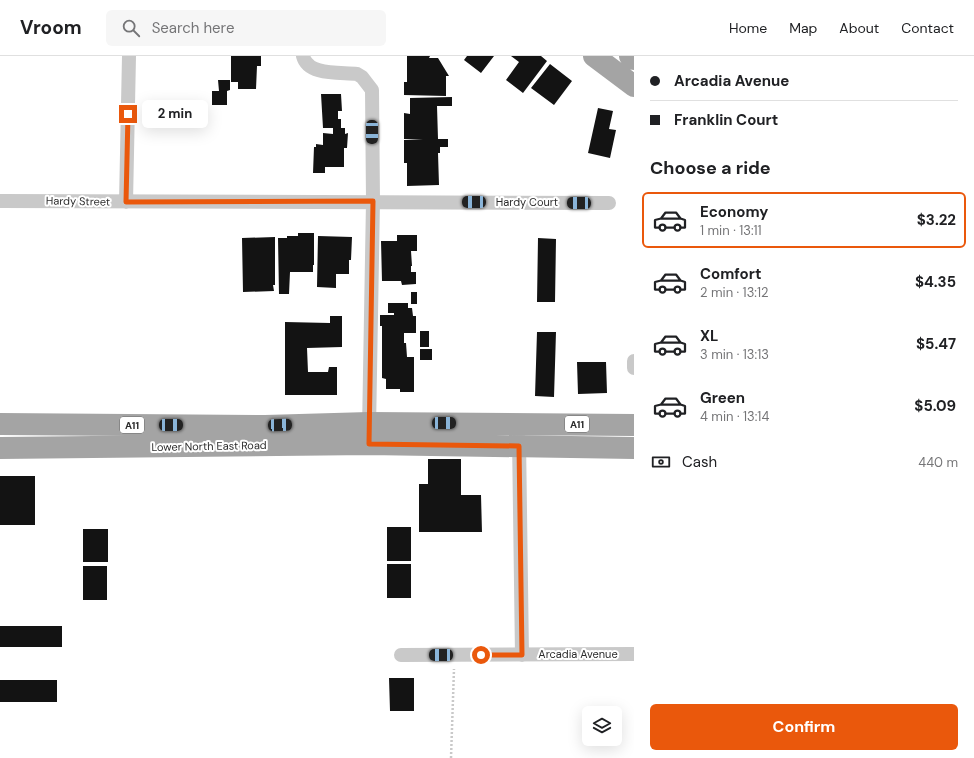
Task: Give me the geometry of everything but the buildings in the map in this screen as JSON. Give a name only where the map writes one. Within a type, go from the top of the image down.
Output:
[{"type":"main road","points":[[594,56],[634,86]]},
{"type":"main road","points":[[630,56],[634,59]]},
{"type":"main road","name":"Lower North East Road","points":[[0,424],[265,426],[369,423],[519,423],[634,425]]},
{"type":"main road","name":"Lower North East Road","points":[[0,448],[369,444],[634,448]]},
{"type":"street","points":[[126,202],[129,56]]},
{"type":"street","points":[[303,56],[304,61],[316,70],[357,74],[362,77],[372,90],[373,201],[369,444]]},
{"type":"street","name":"Hardy Street","points":[[0,201],[373,201]]},
{"type":"street","name":"Hardy Court","points":[[373,201],[609,203]]},
{"type":"street","points":[[634,361],[634,368]]},
{"type":"street","points":[[519,423],[522,655]]},
{"type":"street","name":"Arcadia Avenue","points":[[401,654],[634,654]]},
{"type":"path","points":[[451,758],[454,655]]},
{"type":"route","points":[[128,114],[126,202],[373,201],[369,444],[519,446],[522,655],[481,655]]}]
